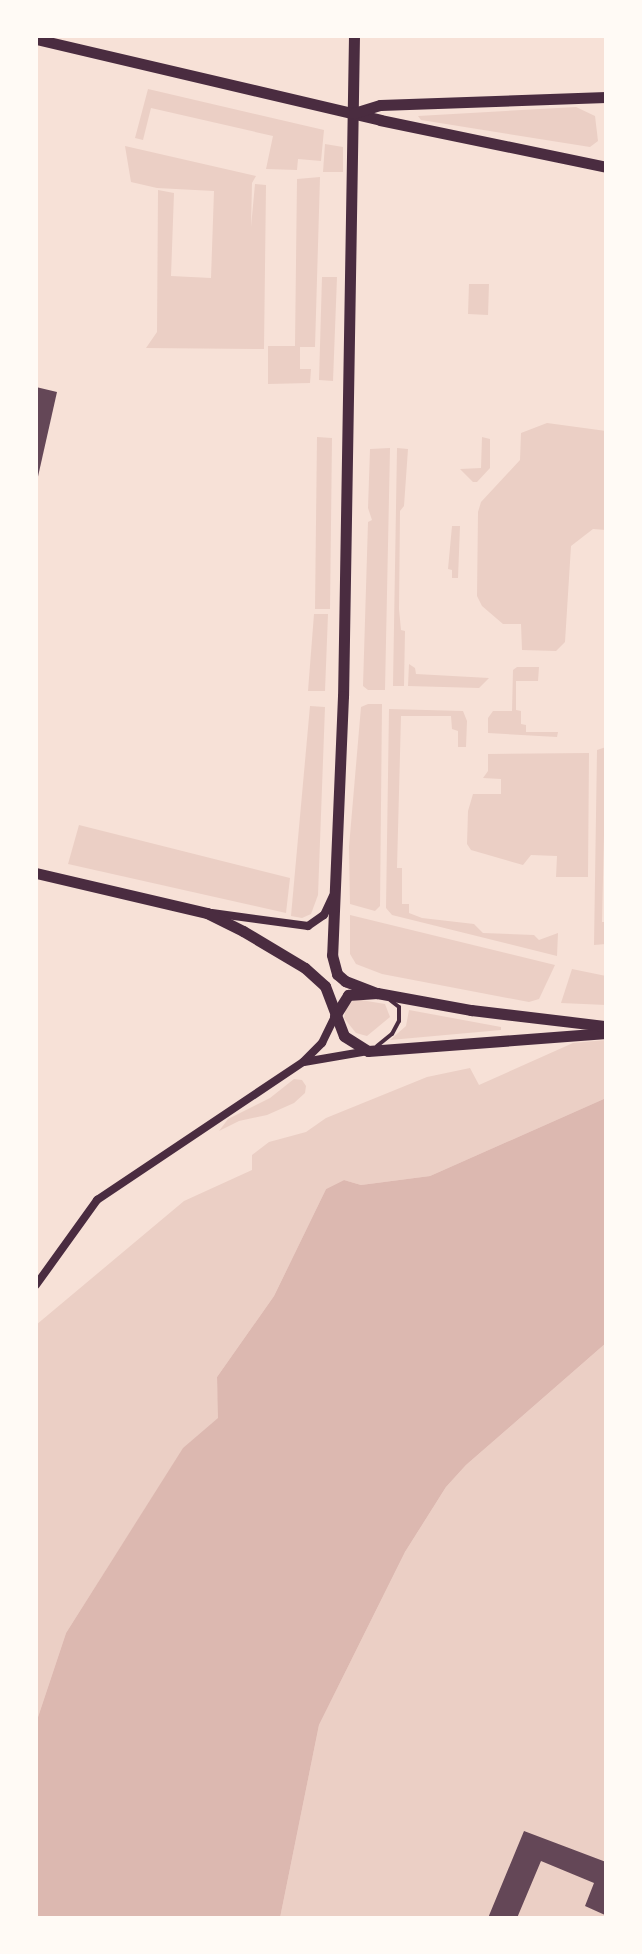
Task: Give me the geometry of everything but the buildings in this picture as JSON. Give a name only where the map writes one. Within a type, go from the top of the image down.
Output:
[{"type":"street","points":[[354,36],[343,696],[332,955],[337,974],[345,981],[377,993],[471,1010],[606,1026]]},
{"type":"street","points":[[36,39],[353,113],[606,167]]},
{"type":"street","points":[[353,113],[380,105],[606,97]]},
{"type":"street","points":[[36,873],[207,913],[308,926],[324,915],[333,896]]},
{"type":"street","points":[[207,913],[305,968],[325,986],[344,1036],[368,1051]]},
{"type":"street","points":[[36,1285],[97,1200],[303,1062],[322,1043],[348,995],[377,993]]},
{"type":"street","points":[[303,1062],[368,1051],[606,1033]]},
{"type":"lane","points":[[368,1051],[392,1034],[399,1021],[399,1007],[377,993]]},
{"type":"shaded area","points":[[148,89],[324,130],[321,161],[298,159],[297,170],[266,169],[273,136],[151,108],[143,140],[135,138]]},
{"type":"shaded area","points":[[576,107],[595,116],[598,141],[590,147],[421,120],[418,116]]},
{"type":"shaded area","points":[[325,144],[343,147],[343,172],[323,172]]},
{"type":"shaded area","points":[[125,146],[256,176],[252,183],[251,227],[255,184],[266,185],[264,349],[146,348],[157,332],[158,190],[174,193],[171,276],[211,278],[214,191],[157,188],[131,182]]},
{"type":"shaded area","points":[[320,177],[315,347],[300,347],[300,369],[311,369],[310,383],[268,384],[268,346],[295,346],[297,179]]},
{"type":"shaded area","points":[[322,277],[337,277],[333,381],[319,380]]},
{"type":"shaded area","points":[[469,284],[489,284],[488,315],[468,314]]},
{"type":"shaded area","points":[[547,423],[606,431],[606,530],[593,529],[571,546],[565,642],[556,651],[522,650],[521,624],[503,624],[482,606],[477,596],[478,512],[481,502],[520,460],[521,433]]},
{"type":"shaded area","points":[[317,437],[332,438],[330,609],[315,609]]},
{"type":"shaded area","points":[[482,437],[490,439],[490,468],[477,482],[473,482],[460,469],[481,468]]},
{"type":"shaded area","points":[[390,448],[385,690],[368,690],[363,686],[368,522],[372,520],[368,508],[370,449]]},
{"type":"shaded area","points":[[397,448],[408,449],[404,506],[400,511],[399,609],[401,630],[405,631],[404,686],[393,686]]},
{"type":"shaded area","points":[[452,526],[460,526],[458,578],[452,578],[452,570],[448,569]]},
{"type":"shaded area","points":[[314,614],[328,614],[325,691],[308,691]]},
{"type":"shaded area","points":[[409,664],[415,668],[416,674],[489,678],[479,688],[408,686]]},
{"type":"shaded area","points":[[517,667],[539,667],[538,681],[516,681],[516,710],[521,711],[521,724],[526,725],[526,732],[558,732],[557,737],[488,733],[488,718],[493,711],[512,711],[513,670]]},
{"type":"shaded area","points":[[382,704],[380,906],[375,911],[350,904],[349,847],[361,707]]},
{"type":"shaded area","points":[[310,706],[325,707],[318,895],[311,914],[302,918],[291,916]]},
{"type":"shaded area","points":[[389,709],[463,711],[467,721],[466,747],[458,747],[458,731],[452,729],[451,716],[401,716],[397,868],[402,868],[402,904],[409,904],[409,913],[422,918],[474,924],[483,933],[534,935],[539,940],[558,933],[557,956],[392,915],[386,908]]},
{"type":"shaded area","points":[[606,747],[602,922],[606,922],[606,944],[594,945],[597,750]]},
{"type":"shaded area","points":[[589,753],[588,877],[556,877],[557,856],[531,855],[523,865],[471,850],[467,844],[468,811],[473,794],[501,794],[501,779],[483,778],[488,771],[488,754]]},
{"type":"shaded area","points":[[79,825],[290,878],[286,913],[68,864]]},
{"type":"shaded area","points":[[350,915],[555,965],[539,999],[529,1002],[382,974],[356,964],[350,954]]},
{"type":"shaded area","points":[[572,969],[606,976],[606,1005],[561,1003]]},
{"type":"shaded area","points":[[355,999],[385,1004],[390,1017],[367,1036],[356,1033],[344,1018],[346,1007]]},
{"type":"shaded area","points":[[409,1010],[501,1027],[501,1030],[390,1040],[406,1026]]},
{"type":"shaded area","points":[[606,1040],[606,1098],[430,1176],[361,1185],[344,1180],[326,1189],[274,1296],[217,1377],[219,1418],[183,1449],[66,1633],[36,1723],[36,1325],[184,1201],[252,1170],[252,1155],[269,1142],[306,1132],[326,1118],[427,1077],[470,1068],[479,1085],[573,1043]]},
{"type":"shaded area","points":[[294,1079],[302,1080],[306,1086],[305,1093],[294,1103],[219,1131],[228,1119],[270,1098]]},
{"type":"shaded area","points":[[606,1098],[606,1343],[466,1465],[446,1487],[405,1552],[319,1725],[280,1918],[36,1918],[36,1723],[66,1633],[183,1448],[218,1418],[217,1377],[274,1296],[326,1189],[344,1180],[361,1185],[430,1176]]},
{"type":"shaded area","points":[[606,1343],[606,1918],[280,1918],[319,1725],[405,1552],[446,1487],[466,1465]]}]
